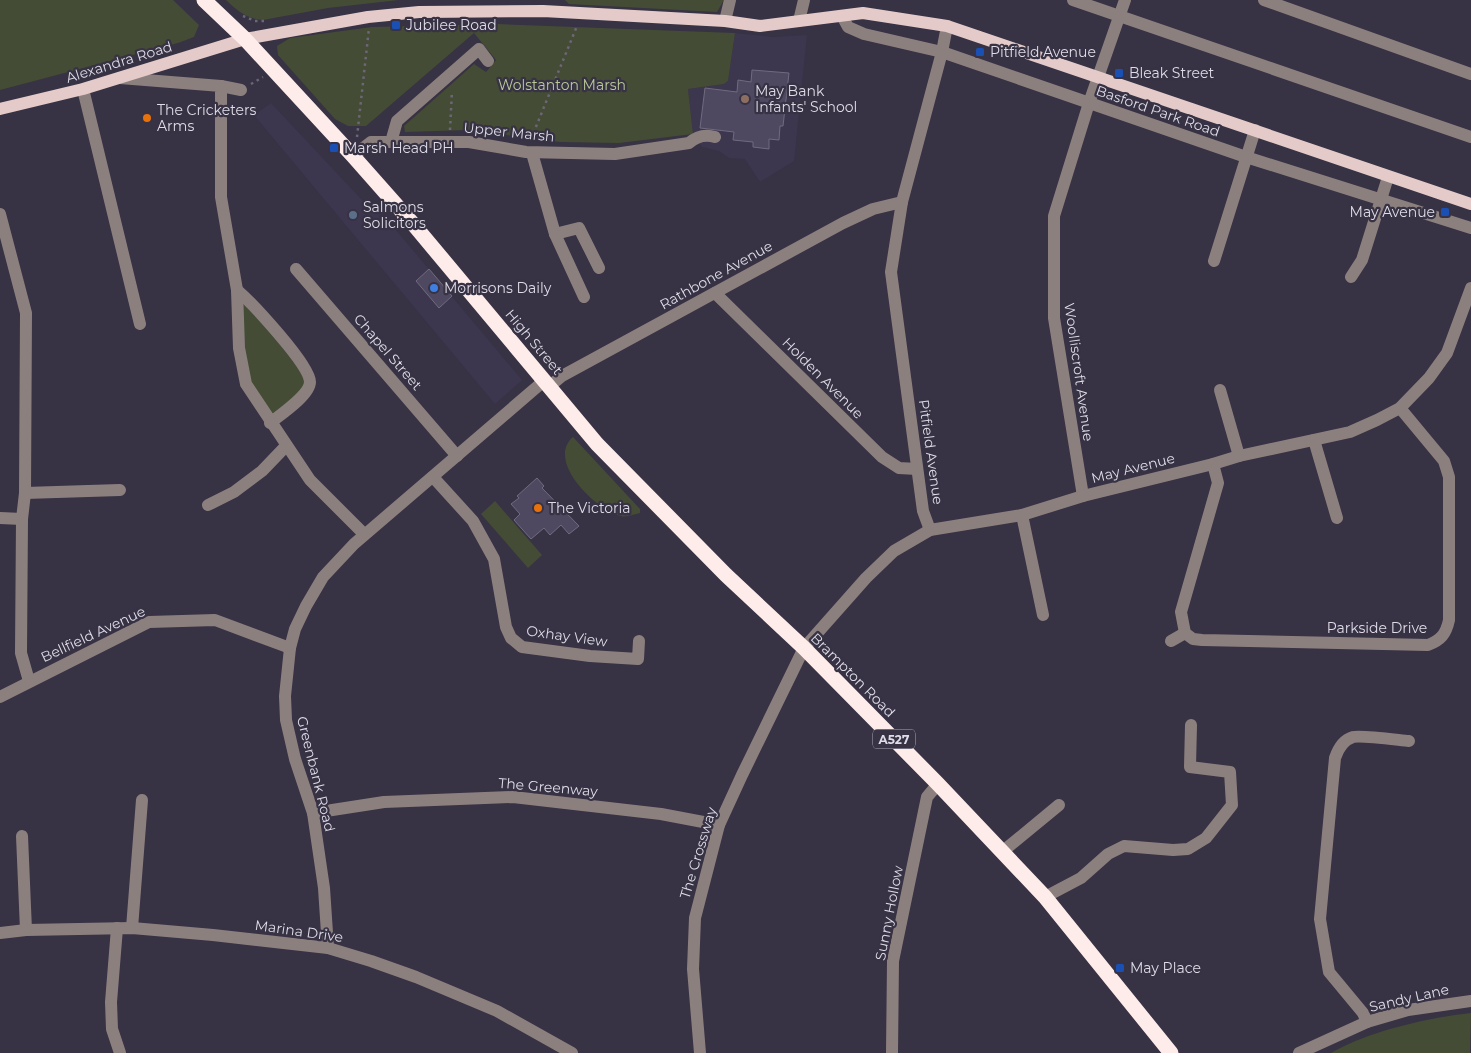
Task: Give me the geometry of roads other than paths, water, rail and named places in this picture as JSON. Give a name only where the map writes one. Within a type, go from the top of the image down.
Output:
[{"type":"highway","name":"A527","points":[[204,0],[245,39]]},
{"type":"highway","name":"High Street","points":[[245,39],[414,225],[597,444]]},
{"type":"highway","name":"Brampton Road","points":[[597,444],[726,575],[804,648],[938,784],[1045,897],[1171,1053]]},
{"type":"main road","name":"Basford Park Road","points":[[245,39],[368,17],[419,12],[544,5],[582,13],[725,21],[760,26],[863,13],[947,26],[1471,204]]},
{"type":"main road","name":"Alexandra Road","points":[[0,109],[83,90],[245,39]]},
{"type":"street","points":[[725,21],[730,0]]},
{"type":"street","points":[[799,21],[804,0]]},
{"type":"street","points":[[1073,0],[1471,137]]},
{"type":"street","points":[[1097,78],[1125,0]]},
{"type":"street","points":[[1264,0],[1471,74]]},
{"type":"street","name":"Basford Park Road","points":[[842,16],[848,27],[864,34],[942,52],[1246,157],[1471,228]]},
{"type":"street","name":"Pitfield Avenue","points":[[930,530],[923,511],[891,272],[902,202],[942,52],[947,26]]},
{"type":"street","points":[[391,142],[397,121],[479,49],[488,61]]},
{"type":"street","points":[[120,78],[221,86],[241,90]]},
{"type":"street","name":"Woolliscroft Avenue","points":[[1083,496],[1054,318],[1054,216],[1097,78]]},
{"type":"street","points":[[221,86],[221,197],[237,290],[239,348],[246,384],[270,423],[310,480],[364,534]]},
{"type":"street","points":[[83,90],[140,324]]},
{"type":"street","points":[[1214,261],[1256,130]]},
{"type":"street","name":"Upper Marsh","points":[[353,156],[371,142],[469,142],[529,152],[615,154],[689,143],[704,135],[715,137]]},
{"type":"street","points":[[529,152],[555,234],[584,297]]},
{"type":"street","points":[[1351,277],[1362,260],[1388,177]]},
{"type":"street","name":"Rathbone Avenue","points":[[454,458],[547,383],[865,212],[902,202]]},
{"type":"street","points":[[0,214],[26,313],[26,493],[22,519],[21,653],[29,681]]},
{"type":"street","points":[[555,234],[579,228],[599,268]]},
{"type":"street","name":"Chapel Street","points":[[296,269],[454,458]]},
{"type":"street","points":[[237,290],[252,304],[306,369],[310,383],[306,392],[270,423]]},
{"type":"street","name":"May Avenue","points":[[804,648],[866,578],[894,551],[930,530],[1022,515],[1083,496],[1239,456],[1350,432],[1400,408],[1429,378],[1447,353],[1471,291]]},
{"type":"street","name":"Holden Avenue","points":[[715,293],[882,457],[899,468],[917,469]]},
{"type":"street","points":[[1220,390],[1239,456]]},
{"type":"street","name":"Parkside Drive","points":[[1185,633],[1193,639],[1202,640],[1428,645],[1438,641],[1446,632],[1449,620],[1449,477],[1444,461],[1400,408]]},
{"type":"street","points":[[1314,440],[1337,518]]},
{"type":"street","points":[[208,506],[234,492],[262,471],[286,446]]},
{"type":"street","name":"Greenbank Road","points":[[328,948],[324,888],[313,813],[295,758],[286,720],[285,696],[290,648],[306,606],[324,577],[364,534],[454,458]]},
{"type":"street","points":[[1171,641],[1185,633],[1181,612],[1218,483],[1213,464]]},
{"type":"street","name":"Oxhay View","points":[[432,477],[473,521],[494,559],[506,627],[511,638],[522,647],[590,656],[638,659],[639,641]]},
{"type":"street","points":[[26,493],[120,490]]},
{"type":"street","points":[[1022,515],[1043,615]]},
{"type":"street","points":[[0,518],[22,519]]},
{"type":"street","name":"Bellfield Avenue","points":[[0,697],[149,622],[214,620],[290,648]]},
{"type":"street","name":"The Crossway","points":[[700,1053],[694,969],[695,918],[719,825],[804,648]]},
{"type":"street","points":[[1045,897],[1081,878],[1108,854],[1124,846],[1188,850],[1206,838],[1232,805],[1230,772],[1190,767],[1191,725]]},
{"type":"street","points":[[1367,1022],[1363,1013],[1328,972],[1320,919],[1335,758],[1339,748],[1345,741],[1354,737],[1409,741]]},
{"type":"street","name":"Sunny Hollow","points":[[892,1053],[894,962],[926,797],[938,784]]},
{"type":"street","name":"The Greenway","points":[[313,813],[384,802],[514,797],[661,814],[719,825]]},
{"type":"street","points":[[132,928],[142,800]]},
{"type":"street","points":[[1002,852],[1059,805]]},
{"type":"street","points":[[22,836],[26,930]]},
{"type":"street","points":[[118,928],[111,1002],[112,1029],[120,1053]]},
{"type":"street","name":"Marina Drive","points":[[0,933],[26,930],[132,928],[328,948],[416,977],[497,1011],[572,1053]]},
{"type":"street","name":"Sandy Lane","points":[[1299,1053],[1367,1022],[1408,1010],[1471,1001]]},
{"type":"place","name":"Jubilee Road","points":[[396,25]]},
{"type":"place","name":"Pitfield Avenue","points":[[980,52]]},
{"type":"place","name":"Bleak Street","points":[[1119,73]]},
{"type":"place","name":"May Bank Infants' School","points":[[745,99]]},
{"type":"place","name":"The Cricketers Arms","points":[[147,118]]},
{"type":"place","name":"Marsh Head PH","points":[[334,148]]},
{"type":"place","name":"May Avenue","points":[[1445,212]]},
{"type":"place","name":"Salmons Solicitors","points":[[353,215]]},
{"type":"place","name":"Morrisons Daily","points":[[434,288]]},
{"type":"place","name":"The Victoria","points":[[538,508]]},
{"type":"place","name":"May Place","points":[[1120,968]]},
{"type":"park label","name":"Wolstanton Marsh","points":[[562,85]]}]
